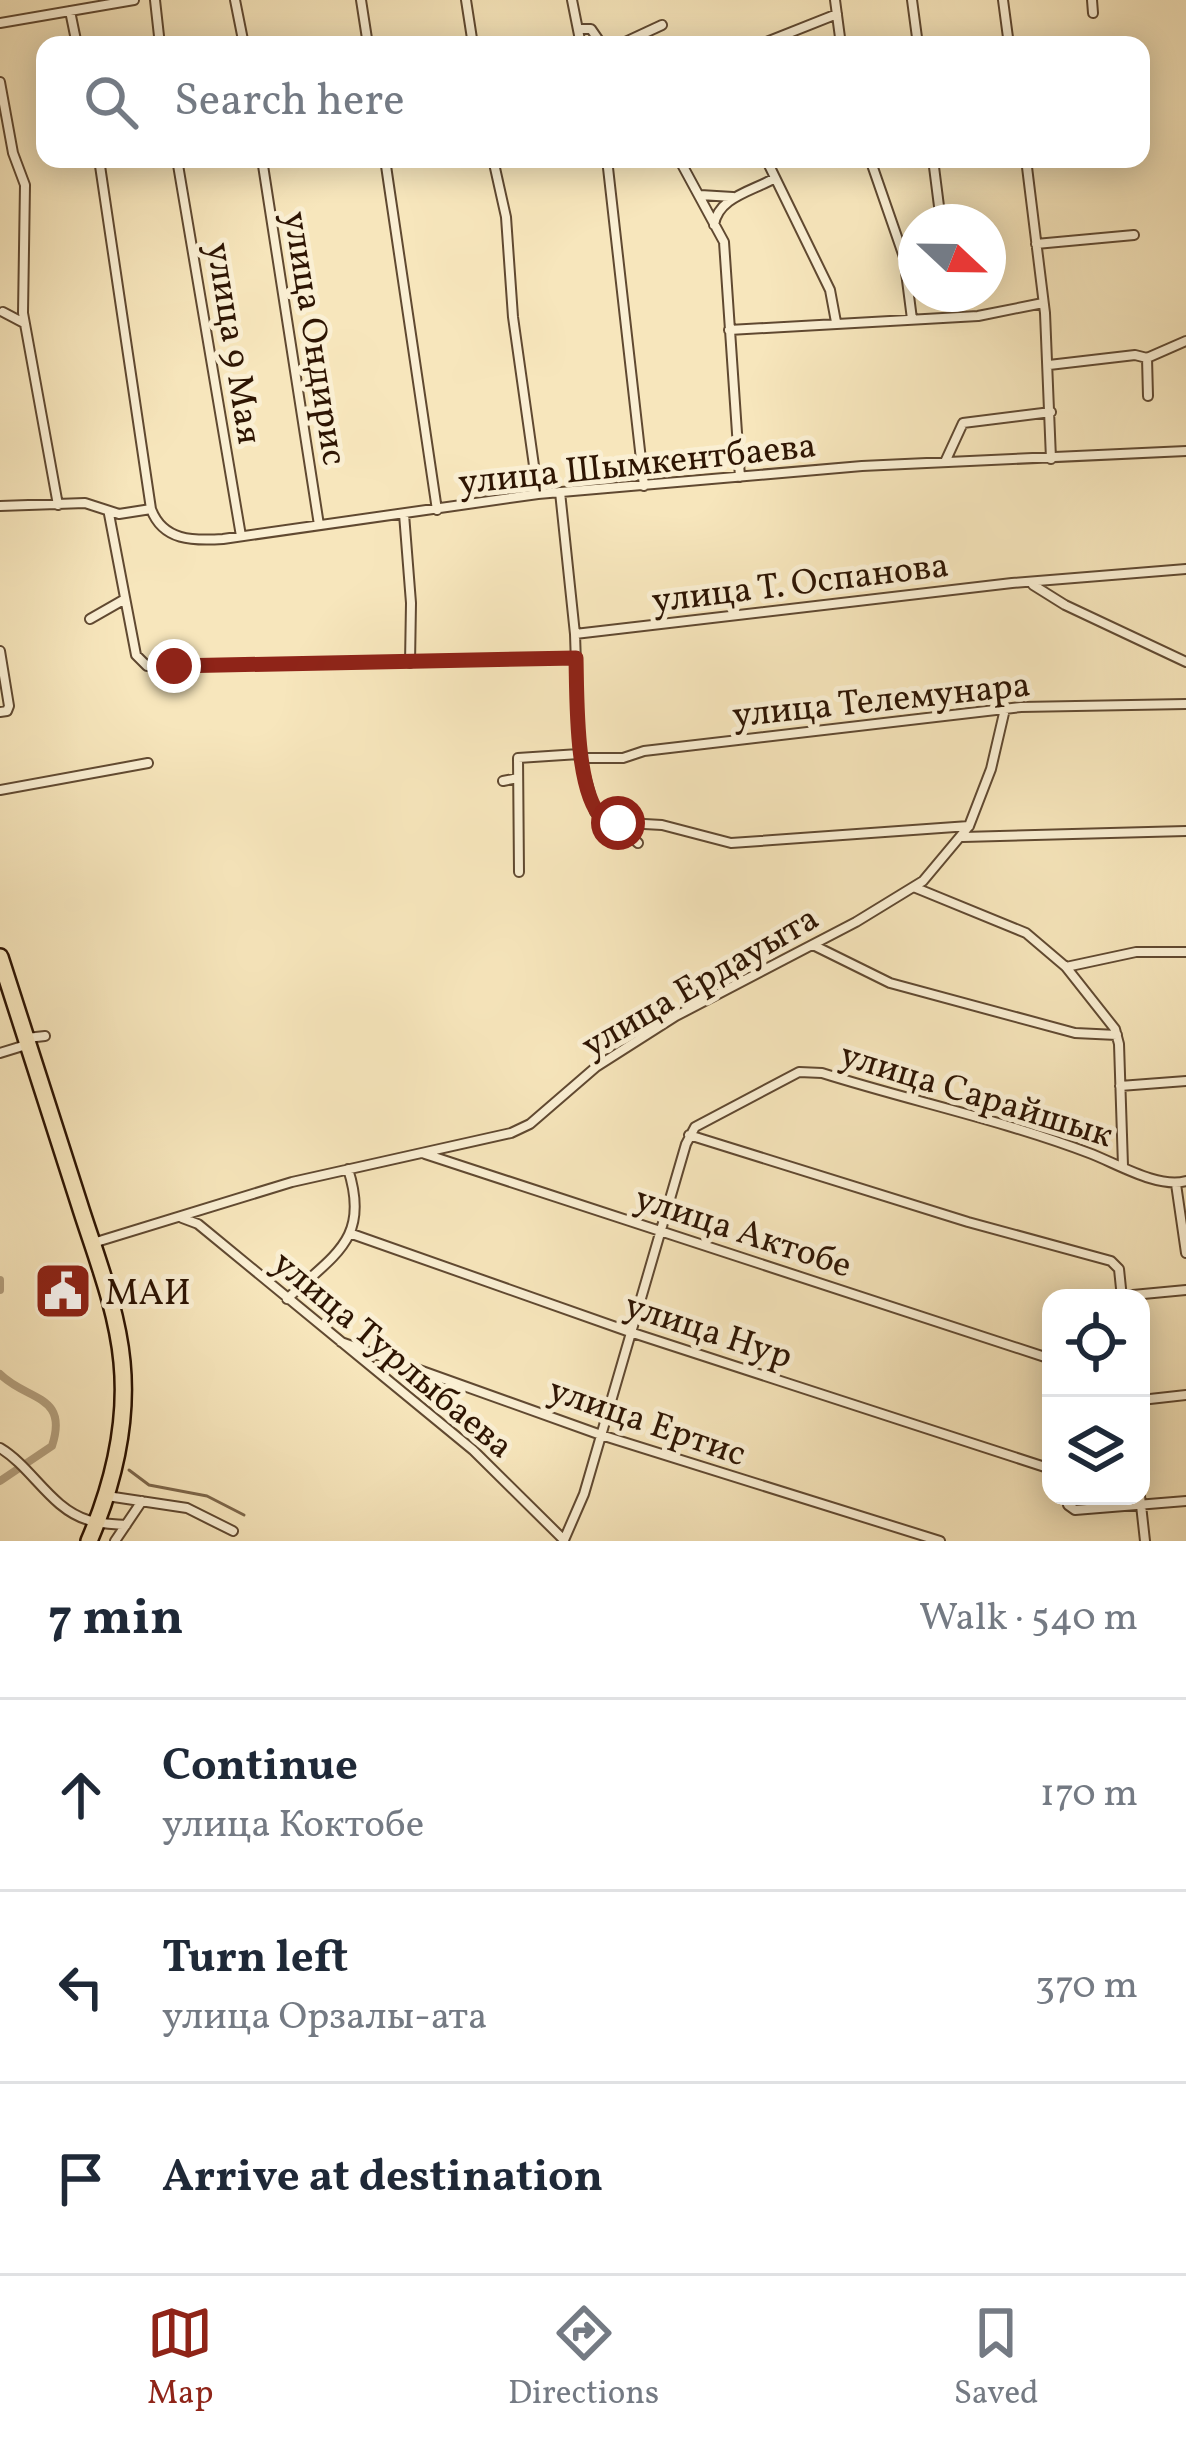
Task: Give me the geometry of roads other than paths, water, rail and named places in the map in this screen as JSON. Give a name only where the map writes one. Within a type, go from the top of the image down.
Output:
[{"type":"highway","points":[[0,957],[92,1244],[122,1363],[120,1436],[107,1496],[89,1541]]},
{"type":"street","points":[[0,23],[134,0]]},
{"type":"street","points":[[155,0],[159,36]]},
{"type":"street","points":[[236,0],[242,36]]},
{"type":"street","points":[[361,0],[367,36]]},
{"type":"street","points":[[466,0],[472,36]]},
{"type":"street","points":[[572,0],[579,36]]},
{"type":"street","points":[[835,0],[840,36]]},
{"type":"street","points":[[912,0],[917,36]]},
{"type":"street","points":[[1003,0],[1008,36]]},
{"type":"street","points":[[1092,0],[1093,13]]},
{"type":"street","points":[[70,11],[74,36]]},
{"type":"street","points":[[781,36],[836,14]]},
{"type":"street","points":[[638,36],[662,25]]},
{"type":"street","points":[[578,29],[591,29],[596,36]]},
{"type":"street","points":[[0,82],[13,153],[25,185],[27,277],[22,301],[58,505]]},
{"type":"street","points":[[1,504],[85,503],[109,514],[151,509],[100,168]]},
{"type":"street","name":"улица 9 Мая","points":[[179,168],[241,537]]},
{"type":"street","name":"улица Ондирис","points":[[263,168],[319,525]]},
{"type":"street","points":[[386,168],[436,510]]},
{"type":"street","points":[[495,168],[506,217],[513,317],[538,494]]},
{"type":"street","points":[[608,168],[644,486]]},
{"type":"street","points":[[684,168],[724,246],[740,477]]},
{"type":"street","points":[[771,168],[830,290],[836,322]]},
{"type":"street","points":[[873,168],[904,257],[912,319]]},
{"type":"street","points":[[934,168],[939,204]]},
{"type":"street","points":[[1027,168],[1049,364],[1051,460]]},
{"type":"street","points":[[714,226],[717,213],[736,197],[776,178]]},
{"type":"street","points":[[698,195],[736,197]]},
{"type":"street","points":[[1036,244],[1134,235]]},
{"type":"street","points":[[1,312],[22,301]]},
{"type":"street","points":[[729,330],[978,316],[1043,303]]},
{"type":"street","points":[[1,312],[26,327]]},
{"type":"street","points":[[1049,364],[1147,358],[1186,341]]},
{"type":"street","points":[[1147,358],[1148,397]]},
{"type":"street","points":[[945,462],[963,423],[1051,412]]},
{"type":"street","name":"улица Шымкентбаева","points":[[151,509],[156,522],[176,536],[202,540],[560,492],[945,462],[1186,451]]},
{"type":"street","points":[[560,492],[575,634],[581,756],[595,812],[638,843]]},
{"type":"street","points":[[109,514],[136,655],[152,667],[576,658]]},
{"type":"street","points":[[404,514],[410,662]]},
{"type":"street","name":"улица Т. Оспанова","points":[[575,634],[1012,583],[1186,569]]},
{"type":"street","points":[[1031,584],[1186,662]]},
{"type":"street","points":[[90,619],[126,598]]},
{"type":"street","points":[[0,651],[9,706],[0,712]]},
{"type":"street","name":"улица Телемунара","points":[[518,778],[518,758],[623,758],[1005,709],[1186,704]]},
{"type":"street","name":"улица Ердауыта","points":[[92,1244],[348,1169],[530,1124],[596,1067],[644,1036],[915,887],[969,826],[991,769],[1005,709]]},
{"type":"street","points":[[0,790],[148,763]]},
{"type":"street","points":[[503,781],[518,778],[519,872]]},
{"type":"street","points":[[616,823],[662,825],[703,838],[753,844],[969,826]]},
{"type":"street","points":[[963,837],[1186,831]]},
{"type":"street","points":[[915,887],[1014,926],[1066,967],[1117,1035],[1123,1166]]},
{"type":"street","points":[[812,944],[890,983],[1075,1033],[1117,1035]]},
{"type":"street","points":[[1066,967],[1136,952],[1186,952]]},
{"type":"street","points":[[0,1053],[45,1036]]},
{"type":"street","name":"улица Сарайшык","points":[[689,1135],[731,1107],[799,1072],[811,1072],[932,1102],[1181,1182]]},
{"type":"street","points":[[1120,1086],[1186,1081]]},
{"type":"street","points":[[564,1540],[584,1495],[689,1135],[892,1200],[1104,1260],[1119,1269],[1121,1289]]},
{"type":"street","name":"улица Актобе","points":[[421,1152],[1042,1356]]},
{"type":"street","points":[[286,1299],[352,1234],[356,1210],[348,1169]]},
{"type":"street","points":[[1181,1182],[1186,1253]]},
{"type":"street","name":"улица Турлыбаева","points":[[181,1217],[199,1224],[498,1473],[564,1540]]},
{"type":"street","name":"улица Нур","points":[[352,1234],[629,1332],[1042,1466]]},
{"type":"street","points":[[1150,1294],[1186,1290]]},
{"type":"street","name":"улица Ертис","points":[[341,1342],[601,1435],[940,1541]]},
{"type":"street","points":[[1150,1399],[1186,1395]]},
{"type":"street","points":[[0,1448],[18,1459],[76,1515],[126,1525]]},
{"type":"street","points":[[107,1496],[188,1508],[233,1531]]},
{"type":"street","points":[[1150,1500],[1186,1501]]},
{"type":"street","points":[[115,1541],[142,1501]]},
{"type":"street","points":[[1068,1505],[1075,1510],[1108,1505]]},
{"type":"street","points":[[1141,1505],[1145,1541]]},
{"type":"waterway","points":[[0,1280],[0,1290]]},
{"type":"waterway","points":[[0,1374],[50,1407],[56,1429],[52,1446],[0,1481]]},
{"type":"waterway","points":[[129,1470],[149,1485],[207,1496],[244,1515]]},
{"type":"place","name":"МАИ","points":[[63,1291]]}]
